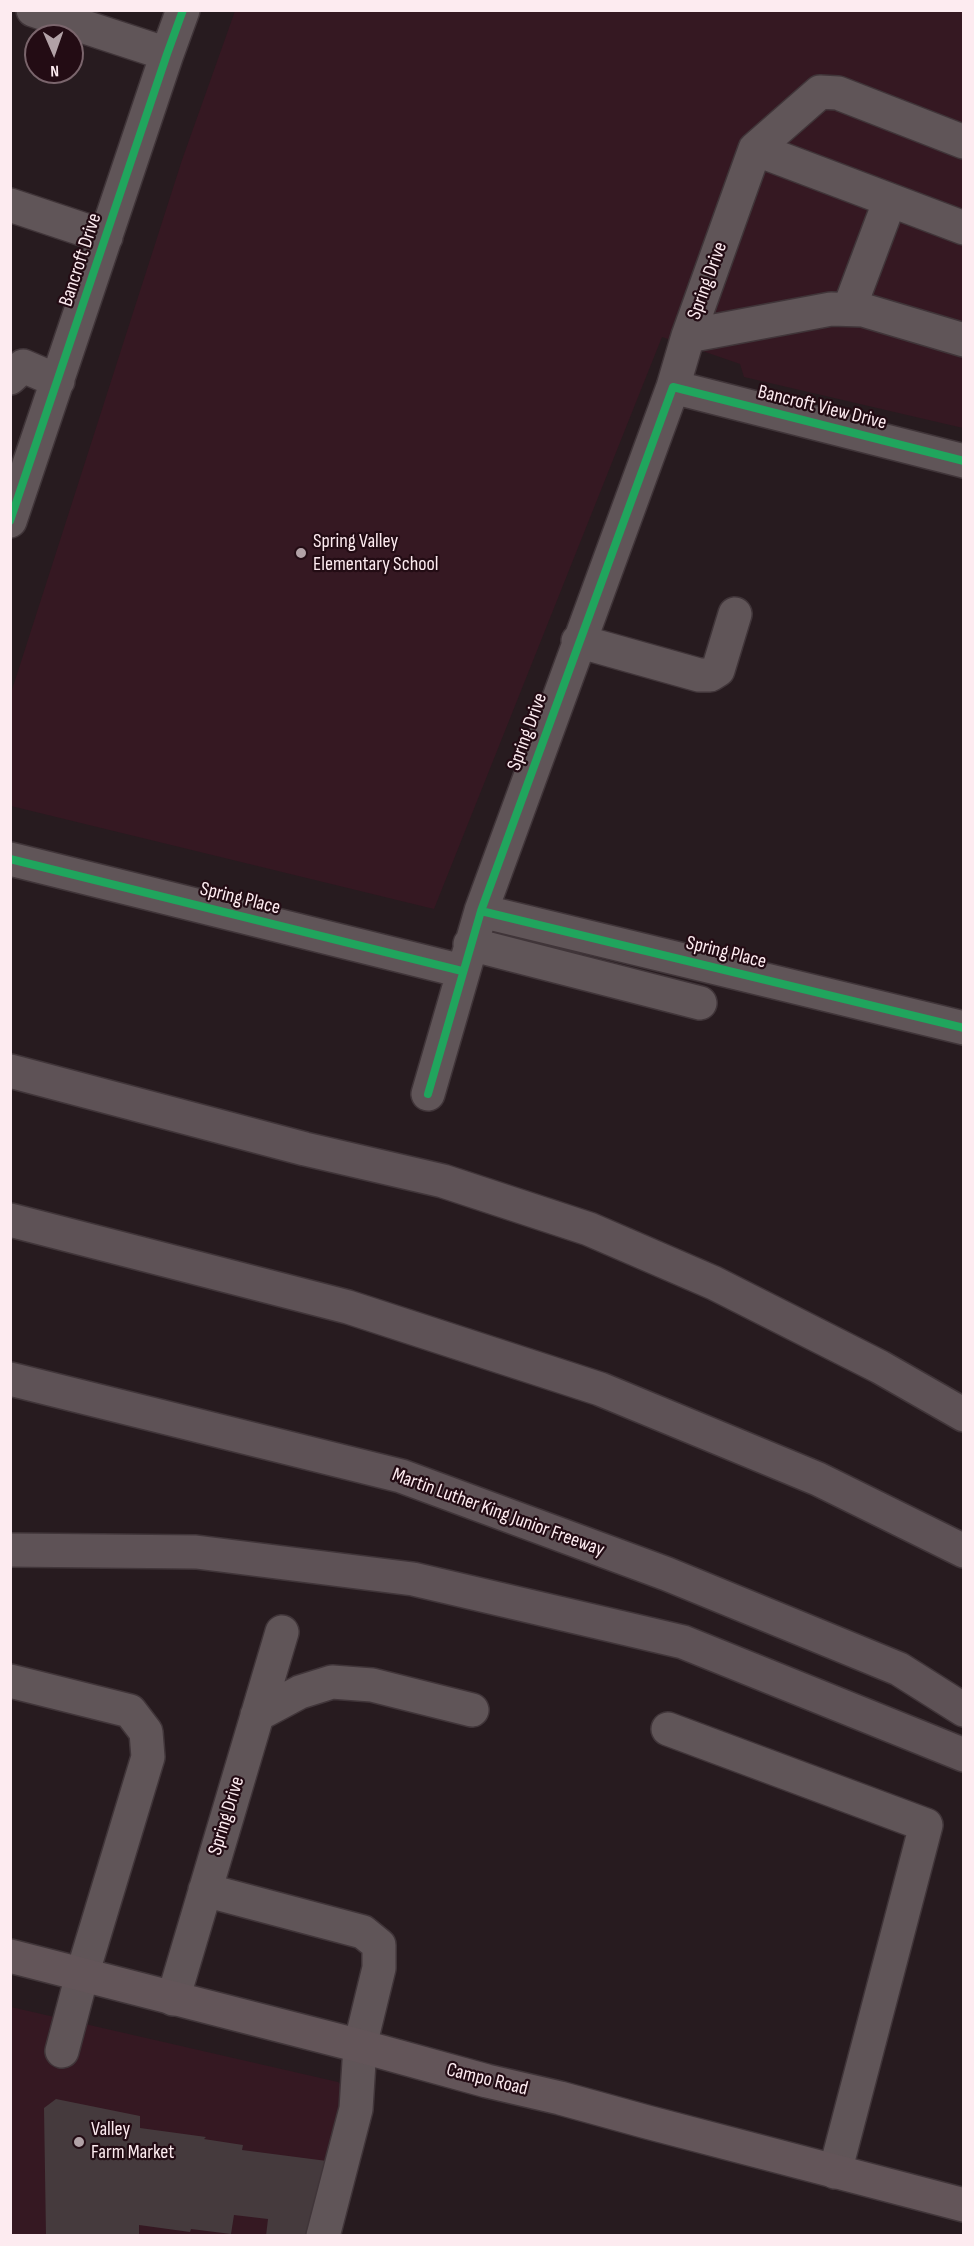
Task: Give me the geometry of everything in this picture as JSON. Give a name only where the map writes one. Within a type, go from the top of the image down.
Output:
[{"type":"highway","points":[[10,1071],[305,1149],[443,1181],[589,1229],[714,1283],[880,1367],[963,1415]]},
{"type":"highway","points":[[10,1220],[348,1307],[600,1389],[818,1479],[963,1551]]},
{"type":"highway","name":"Martin Luther King Junior Freeway","points":[[10,1379],[400,1476],[667,1574],[899,1669],[963,1710]]},
{"type":"highway","points":[[10,1550],[196,1552],[413,1579],[682,1642],[963,1755]]},
{"type":"main road","name":"Campo Road","points":[[10,1956],[963,2205]]},
{"type":"street","points":[[33,10],[166,54]]},
{"type":"street","name":"Bancroft Drive","points":[[10,521],[166,54],[183,10]]},
{"type":"street","points":[[963,142],[838,93],[820,92],[755,149],[963,228]]},
{"type":"street","name":"Spring Drive","points":[[428,1094],[481,911],[578,641],[673,387],[688,336],[755,149]]},
{"type":"street","points":[[849,309],[890,200]]},
{"type":"street","points":[[10,205],[106,237]]},
{"type":"street","points":[[688,336],[831,309],[849,309],[863,310],[963,340]]},
{"type":"street","points":[[10,378],[23,366],[58,381]]},
{"type":"street","name":"Bancroft View Drive","points":[[673,387],[963,461]]},
{"type":"street","points":[[578,641],[699,675],[710,675],[718,670],[735,614]]},
{"type":"street","name":"Spring Place","points":[[10,859],[466,957],[700,1003]]},
{"type":"street","name":"Spring Place","points":[[481,911],[963,1028]]},
{"type":"street","name":"Spring Drive","points":[[173,1999],[282,1632]]},
{"type":"street","points":[[10,1681],[129,1712],[146,1732],[148,1757],[82,1975],[62,2051]]},
{"type":"street","points":[[257,1715],[300,1692],[332,1682],[372,1685],[472,1710]]},
{"type":"street","points":[[668,1729],[926,1825],[835,2172]]},
{"type":"street","points":[[205,1890],[363,1932],[379,1945],[378,1968],[360,2046],[356,2109],[323,2235]]},
{"type":"shaded area","points":[[235,11],[963,11],[963,428],[744,377],[740,364],[662,337],[434,909],[11,806],[11,693],[182,160]]},
{"type":"shaded area","points":[[11,2007],[338,2082],[344,2087],[313,2235],[11,2236]]},
{"type":"building","points":[[56,2099],[140,2116],[140,2128],[206,2137],[204,2139],[243,2145],[242,2150],[327,2161],[307,2236],[266,2236],[268,2219],[234,2215],[231,2234],[191,2229],[190,2232],[139,2225],[139,2236],[46,2236],[44,2108]]},
{"type":"cycle path","points":[[10,521],[183,10]]},
{"type":"cycle path","points":[[428,1094],[481,911],[673,387],[964,461]]},
{"type":"cycle path","points":[[10,859],[462,971]]},
{"type":"cycle path","points":[[481,911],[964,1028]]},
{"type":"place","name":"Spring Valley Elementary School","points":[[301,553]]},
{"type":"place","name":"Valley Farm Market","points":[[79,2142]]}]
